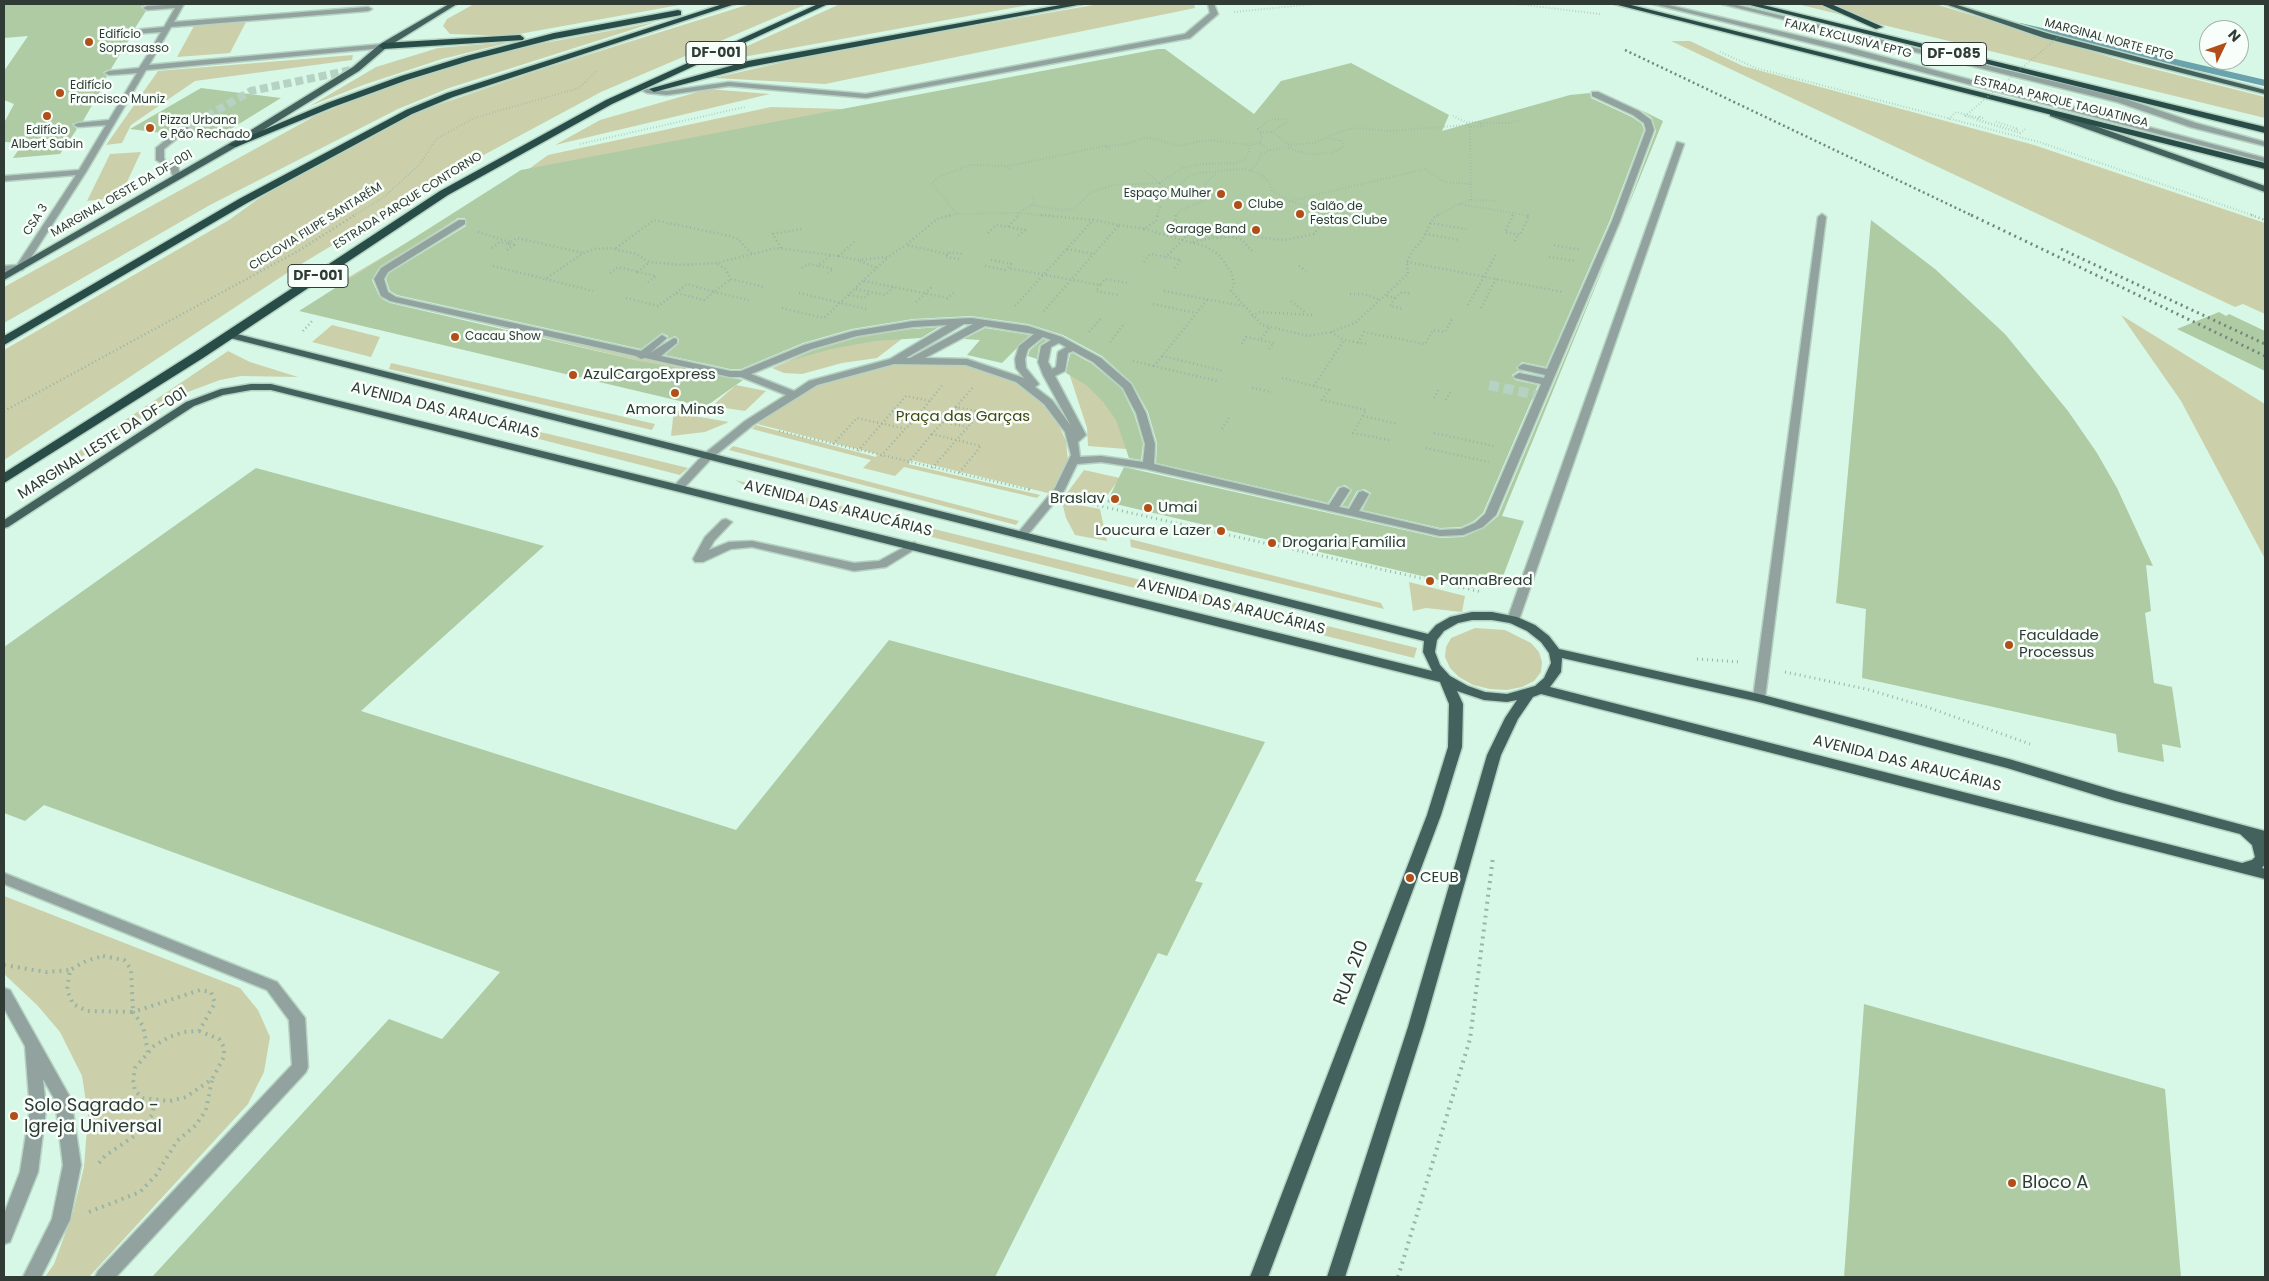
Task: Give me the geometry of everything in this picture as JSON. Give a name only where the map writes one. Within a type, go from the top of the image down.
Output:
[{"type":"highway","points":[[233,145],[330,104],[404,78],[554,36],[730,4]]},
{"type":"highway","name":"DF-001","points":[[4,341],[243,201],[409,112],[450,95],[730,4]]},
{"type":"highway","name":"ESTRADA PARQUE CONTORNO","points":[[4,479],[229,335],[444,193],[609,102],[824,4]]},
{"type":"highway","points":[[609,102],[748,64],[1079,4]]},
{"type":"highway","points":[[1609,4],[1656,8]]},
{"type":"highway","name":"ESTRADA PARQUE TAGUATINGA","points":[[1618,4],[1656,8],[1772,42],[2265,166]]},
{"type":"highway","name":"ESTRADA PARQUE TAGUATINGA","points":[[1750,4],[2265,130]]},
{"type":"highway","points":[[1824,4],[1864,22],[1964,56]]},
{"type":"highway","points":[[383,46],[554,36]]},
{"type":"highway","points":[[2157,104],[2265,124]]},
{"type":"highway","points":[[4,490],[34,460]]},
{"type":"main road","name":"MARGINAL OESTE DA DF-001","points":[[20,268],[233,145],[356,69],[383,46],[454,4]]},
{"type":"main road","name":"MARGINAL NORTE EPTG","points":[[1948,4],[2047,36],[2265,92]]},
{"type":"main road","points":[[2039,109],[2265,190]]},
{"type":"main road","name":"AVENIDA DAS ARAUCÁRIAS","points":[[229,335],[1431,639]]},
{"type":"main road","name":"AVENIDA DAS ARAUCÁRIAS","points":[[221,392],[251,387],[271,387],[1445,679]]},
{"type":"main road","name":"MARGINAL LESTE DA DF-001","points":[[4,525],[190,404],[221,392]]},
{"type":"main road","points":[[1336,1277],[1416,1027],[1494,754],[1512,718],[1534,691],[1555,672],[1557,663],[1555,652],[1546,639],[1531,628],[1513,620],[1492,616],[1472,616],[1454,620],[1440,628],[1431,639],[1429,652],[1434,666],[1445,679],[1463,689],[1484,696],[1507,698],[1534,691]]},
{"type":"main road","name":"AVENIDA DAS ARAUCÁRIAS","points":[[1555,652],[1759,698],[2009,764],[2253,833]]},
{"type":"main road","name":"RUA 210","points":[[1259,1277],[1434,815],[1455,747],[1456,704],[1445,679]]},
{"type":"main road","name":"AVENIDA DAS ARAUCÁRIAS","points":[[1534,691],[2254,871]]},
{"type":"main road","points":[[2253,833],[2262,854],[2254,871]]},
{"type":"street","points":[[298,14],[302,4]]},
{"type":"street","points":[[647,91],[667,93],[729,84],[866,96],[1188,36],[1214,14],[1211,4]]},
{"type":"street","name":"FAIXA EXCLUSIVA EPTG","points":[[1725,4],[2120,100],[2193,125],[2265,144]]},
{"type":"street","points":[[170,23],[148,12],[180,5]]},
{"type":"street","name":"CSA 3","points":[[20,268],[82,172],[180,5]]},
{"type":"street","name":"FAIXA EXCLUSIVA EPTG","points":[[1656,8],[1890,61],[1959,82],[2265,160]]},
{"type":"street","points":[[138,24],[368,9]]},
{"type":"street","points":[[1796,15],[1885,43]]},
{"type":"street","points":[[133,32],[170,23]]},
{"type":"street","points":[[1772,42],[1890,61]]},
{"type":"street","points":[[108,75],[383,46]]},
{"type":"street","points":[[122,51],[154,48]]},
{"type":"street","points":[[1074,460],[1101,458],[1148,466],[1158,470],[1440,532],[1463,532],[1479,525],[1490,515],[1616,220],[1650,130],[1648,122],[1636,114],[1595,94]]},
{"type":"street","points":[[78,125],[111,122]]},
{"type":"street","points":[[177,177],[174,167],[160,160],[160,148],[186,128]]},
{"type":"street","points":[[1513,620],[1680,144]]},
{"type":"street","points":[[4,178],[82,172]]},
{"type":"street","points":[[1759,698],[1822,217]]},
{"type":"street","points":[[462,222],[384,270],[379,279],[384,294],[393,299],[717,373],[742,374],[793,394]]},
{"type":"street","points":[[4,273],[20,268]]},
{"type":"street","points":[[894,361],[950,327],[971,321]]},
{"type":"street","points":[[742,374],[808,347],[856,333],[913,324],[971,321],[1028,329],[1059,339],[1097,360],[1128,386],[1141,413],[1150,444],[1148,466]]},
{"type":"street","points":[[874,366],[933,327],[947,322]]},
{"type":"street","points":[[912,361],[985,322]]},
{"type":"street","points":[[1021,536],[1054,495],[1076,455],[1070,432],[1021,368],[1020,359],[1023,348],[1042,333]]},
{"type":"street","points":[[641,356],[662,338]]},
{"type":"street","points":[[1059,339],[1046,346],[1043,362],[1081,436],[1072,441]]},
{"type":"street","points":[[652,358],[674,341]]},
{"type":"street","points":[[1048,375],[1061,369],[1063,352],[1073,347]]},
{"type":"street","points":[[679,487],[708,456],[749,423],[793,394],[813,383],[894,361],[960,362],[990,368],[1020,380],[1048,402]]},
{"type":"street","points":[[1521,372],[1549,378]]},
{"type":"street","points":[[1332,508],[1344,490]]},
{"type":"street","points":[[1352,513],[1363,494]]},
{"type":"street","points":[[726,522],[709,539],[699,559],[729,546],[752,544],[854,567],[882,564],[914,546]]},
{"type":"street","points":[[4,878],[272,986],[297,1018],[300,1066],[104,1277]]},
{"type":"street","points":[[4,994],[63,1099],[72,1165],[61,1220],[32,1277]]},
{"type":"street","points":[[4,1236],[29,1172],[38,1109],[32,1042]]},
{"type":"path","points":[[1516,4],[1601,14]]},
{"type":"path","points":[[1979,119],[2016,131],[2018,128],[1979,119],[1965,116],[2068,29],[2121,42],[2115,46],[2074,36],[2077,34],[2113,43],[2110,45],[2077,36]]},
{"type":"path","points":[[1716,50],[1756,68],[2039,142],[2265,220]]},
{"type":"path","name":"CICLOVIA FILIPE SANTARÉM","points":[[4,411],[298,252],[384,197],[420,164],[436,139],[474,118],[580,88],[599,70]]},
{"type":"path","points":[[1971,111],[1984,115]]},
{"type":"path","points":[[1949,118],[1956,112],[2020,133],[2027,128],[1993,118]]},
{"type":"path","points":[[1453,116],[1468,125],[1481,127],[1483,126],[1481,123]]},
{"type":"path","points":[[1260,132],[1272,132],[1288,121],[1287,119],[1268,120],[1258,129],[1262,136],[1260,143]]},
{"type":"path","points":[[1286,143],[1290,145],[1314,143],[1328,138],[1341,130],[1357,128],[1390,130],[1481,123],[1510,123],[1522,120]]},
{"type":"path","points":[[1468,125],[1472,184],[1471,200]]},
{"type":"path","points":[[1272,132],[1290,148]]},
{"type":"path","points":[[957,214],[953,206],[932,182],[952,170],[969,165],[1007,166],[1106,146],[1126,144],[1144,138],[1156,138],[1178,146],[1208,140],[1249,145],[1260,143],[1270,150]]},
{"type":"path","points":[[1250,171],[1258,162],[1261,154],[1270,150],[1290,148],[1309,154],[1331,153],[1344,146],[1342,141],[1328,138]]},
{"type":"path","points":[[1008,227],[1020,209],[1032,205],[1062,210],[1069,209],[1082,204],[1090,193],[1113,185],[1159,183],[1190,166],[1237,163],[1245,159],[1250,150],[1249,145]]},
{"type":"path","points":[[1106,146],[1110,150]]},
{"type":"path","points":[[1007,166],[1011,170]]},
{"type":"path","points":[[1144,229],[1156,221],[1160,214],[1160,207],[1153,200],[1153,195],[1178,188],[1188,178],[1198,173],[1217,173],[1237,168],[1263,176],[1270,183],[1272,190],[1289,201],[1312,207],[1324,220],[1314,234],[1280,241],[1244,232],[1187,235],[1166,257]]},
{"type":"path","points":[[1289,201],[1425,169],[1445,182],[1472,184]]},
{"type":"path","points":[[1144,170],[1167,190]]},
{"type":"path","points":[[1187,235],[1182,228],[1175,224],[1175,216],[1180,210],[1210,198],[1205,183],[1217,173]]},
{"type":"path","points":[[1032,194],[1035,203],[1032,205]]},
{"type":"path","points":[[782,308],[824,318],[888,258],[938,219],[957,214],[1019,213],[1093,220],[1144,229],[1207,247],[1219,255],[1228,265],[1234,284],[1231,291],[1262,325],[1308,336],[1332,332],[1355,323],[1386,296],[1408,274],[1407,262],[1433,218],[1458,204],[1471,200],[1496,201]]},
{"type":"path","points":[[1458,204],[1529,216],[1520,235],[1514,240]]},
{"type":"path","points":[[1504,239],[1507,233],[1505,232],[1514,213]]},
{"type":"path","points":[[616,248],[654,220],[730,236],[738,239],[752,254]]},
{"type":"path","points":[[999,324],[1093,220]]},
{"type":"path","points":[[1430,223],[1466,229]]},
{"type":"path","points":[[988,233],[996,225],[1025,230],[1016,238]]},
{"type":"path","points":[[1028,329],[1119,225]]},
{"type":"path","points":[[781,248],[774,234],[802,229]]},
{"type":"path","points":[[472,231],[488,234],[514,246],[506,251]]},
{"type":"path","points":[[1242,240],[1240,236],[1244,232]]},
{"type":"path","points":[[1224,233],[1242,240],[1254,253]]},
{"type":"path","points":[[1507,233],[1518,235]]},
{"type":"path","points":[[1425,234],[1460,240]]},
{"type":"path","points":[[1193,243],[1212,238],[1236,237]]},
{"type":"path","points":[[492,248],[500,242],[509,243],[517,238],[584,253]]},
{"type":"path","points":[[839,256],[854,242]]},
{"type":"path","points":[[906,245],[948,254],[950,252],[964,254]]},
{"type":"path","points":[[1554,245],[1587,251]]},
{"type":"path","points":[[546,279],[584,253],[594,249],[616,248],[644,257],[649,262],[695,266],[717,263],[781,248],[839,256],[857,260],[877,268]]},
{"type":"path","points":[[1066,249],[1093,254]]},
{"type":"path","points":[[1468,305],[1497,252]]},
{"type":"path","points":[[948,254],[945,257],[958,260]]},
{"type":"path","points":[[1144,262],[1150,254],[1181,260],[1175,268]]},
{"type":"path","points":[[818,266],[831,255]]},
{"type":"path","points":[[1550,257],[1582,263]]},
{"type":"path","points":[[857,260],[888,258]]},
{"type":"path","points":[[991,260],[1011,264],[1008,268]]},
{"type":"path","points":[[638,272],[649,262]]},
{"type":"path","points":[[1407,262],[1571,294]]},
{"type":"path","points":[[717,263],[725,269],[731,279],[764,287]]},
{"type":"path","points":[[802,268],[808,264],[833,269],[828,273]]},
{"type":"path","points":[[493,266],[593,291]]},
{"type":"path","points":[[986,266],[1044,274],[1100,285]]},
{"type":"path","points":[[1299,266],[1306,271]]},
{"type":"path","points":[[610,273],[618,267],[656,276],[648,282]]},
{"type":"path","points":[[676,293],[704,300],[731,279]]},
{"type":"path","points":[[1118,295],[1096,290],[1106,279],[1127,283]]},
{"type":"path","points":[[1481,308],[1496,279]]},
{"type":"path","points":[[864,281],[948,298]]},
{"type":"path","points":[[626,298],[658,306],[687,284],[749,300]]},
{"type":"path","points":[[856,289],[885,295],[894,287]]},
{"type":"path","points":[[1164,291],[1243,306]]},
{"type":"path","points":[[849,295],[864,298],[870,292]]},
{"type":"path","points":[[1403,309],[1390,306],[1402,292],[1412,294]]},
{"type":"path","points":[[799,293],[868,309]]},
{"type":"path","points":[[1350,294],[1364,294],[1381,300]]},
{"type":"path","points":[[1386,296],[1395,298]]},
{"type":"path","points":[[1207,300],[1154,366],[1217,381]]},
{"type":"path","points":[[1291,301],[1307,314]]},
{"type":"path","points":[[1153,304],[1196,313]]},
{"type":"path","points":[[1252,316],[1260,312],[1313,315]]},
{"type":"path","points":[[1084,338],[1101,318]]},
{"type":"path","points":[[1358,343],[1364,332],[1425,344],[1433,330],[1445,332],[1452,319]]},
{"type":"path","points":[[1104,349],[1125,323]]},
{"type":"path","points":[[1260,340],[1270,327]]},
{"type":"path","points":[[1332,332],[1344,340],[1367,344]]},
{"type":"path","points":[[1242,344],[1246,337],[1274,343],[1270,349]]},
{"type":"path","points":[[1314,386],[1344,340]]},
{"type":"path","points":[[1162,356],[1224,371]]},
{"type":"path","points":[[881,456],[930,401],[960,362]]},
{"type":"path","points":[[908,463],[990,368]]},
{"type":"path","points":[[1282,378],[1329,390],[1322,400],[1366,410],[1353,433],[1389,440]]},
{"type":"path","points":[[1252,388],[1272,392]]},
{"type":"path","points":[[1434,398],[1438,390]]},
{"type":"path","points":[[1446,400],[1450,392]]},
{"type":"path","points":[[858,450],[906,396],[930,401]]},
{"type":"path","points":[[932,468],[981,412],[956,407]]},
{"type":"path","points":[[892,411],[917,416]]},
{"type":"path","points":[[1363,416],[1398,424]]},
{"type":"path","points":[[833,444],[857,418],[906,429]]},
{"type":"path","points":[[1222,428],[1229,418]]},
{"type":"path","points":[[943,422],[967,427]]},
{"type":"path","points":[[749,423],[908,463],[1520,601]]},
{"type":"path","points":[[1434,433],[1497,447]]},
{"type":"path","points":[[932,434],[981,446],[958,474]]},
{"type":"path","points":[[1426,448],[1490,462]]},
{"type":"path","points":[[1694,659],[1739,661]]},
{"type":"path","points":[[1398,1277],[1470,1039],[1493,854]]},
{"type":"path","points":[[4,965],[46,972],[70,970],[86,961],[103,956],[124,960],[131,969],[133,979],[133,1012],[143,1026],[148,1052]]},
{"type":"path","points":[[70,970],[67,990],[74,1004],[87,1011],[133,1012],[200,990],[211,992],[215,1003],[199,1031]]},
{"type":"path","points":[[85,1214],[140,1192],[156,1175],[177,1141],[196,1125],[206,1110],[212,1079],[224,1057],[224,1047],[219,1039],[211,1034],[199,1031],[184,1032],[169,1037],[148,1052],[135,1068],[133,1080],[135,1090],[143,1098],[155,1102],[186,1097],[212,1079]]},
{"type":"path","points":[[94,1171],[105,1156],[137,1134],[152,1114],[155,1102]]},
{"type":"green space","points":[[474,4],[685,4],[508,36],[450,34],[443,26],[447,19]]},
{"type":"green space","points":[[750,4],[807,4],[601,92],[467,164],[293,269],[4,460],[4,350],[229,220],[258,199],[338,152],[420,111],[536,71]]},
{"type":"green space","points":[[840,4],[1034,4],[710,63]]},
{"type":"green space","points":[[1099,4],[1194,4],[1195,8],[825,84],[714,78],[836,50]]},
{"type":"green space","points":[[1797,4],[1935,4],[2130,63],[2265,97],[2265,118]]},
{"type":"green space","points":[[246,22],[230,53],[177,57],[194,26]]},
{"type":"green space","points":[[656,22],[449,88],[398,109],[210,205],[4,323],[4,287],[315,116],[380,90],[445,68],[518,48]]},
{"type":"green space","points":[[1671,41],[1690,41],[1743,66],[2034,145],[2265,223],[2265,314],[2243,304],[2235,307]]},
{"type":"green space","points":[[511,42],[442,59],[363,85],[310,106],[376,67],[438,48]]},
{"type":"green space","points":[[353,55],[352,60],[195,81],[131,125],[122,143],[106,145],[158,71]]},
{"type":"green space","points":[[708,89],[770,94],[555,145],[600,120]]},
{"type":"green space","points":[[771,107],[843,109],[511,182],[548,155]]},
{"type":"green space","points":[[141,152],[120,197],[87,201],[110,154]]},
{"type":"green space","points":[[450,217],[457,219],[350,288],[737,380],[731,383],[332,287]]},
{"type":"green space","points":[[2121,315],[2265,404],[2265,559],[2181,401]]},
{"type":"green space","points":[[332,325],[380,337],[371,357],[312,342]]},
{"type":"green space","points":[[916,328],[877,358],[842,363],[802,374],[784,373],[772,368],[813,350],[862,336]]},
{"type":"green space","points":[[228,351],[250,362],[298,377],[241,376],[220,380],[185,393],[169,400],[36,486],[30,484]]},
{"type":"green space","points":[[1073,356],[1090,362],[1119,386],[1134,414],[1143,443],[1138,450],[1088,446],[1087,428],[1068,370]]},
{"type":"green space","name":"Praça das Garças","points":[[960,362],[1006,378],[1024,388],[1043,403],[1057,421],[1066,441],[1068,461],[1052,494],[911,460],[908,464],[1040,495],[1037,498],[904,467],[895,476],[863,468],[871,460],[752,429],[756,425],[876,457],[878,454],[757,424],[800,394],[819,384],[896,363]]},
{"type":"green space","points":[[391,363],[655,424],[652,430],[389,369]]},
{"type":"green space","points":[[736,385],[766,391],[745,411],[712,406]]},
{"type":"green space","points":[[431,409],[549,434],[688,468],[680,475],[429,411]]},
{"type":"green space","points":[[674,410],[729,422],[705,432],[671,436]]},
{"type":"green space","points":[[733,446],[1019,521],[1016,525],[729,450]]},
{"type":"green space","points":[[1084,470],[1120,478],[1103,501],[1067,493]]},
{"type":"green space","points":[[735,480],[1417,648],[1414,658],[760,494]]},
{"type":"green space","points":[[1062,502],[1100,509],[1107,541],[1075,535],[1066,518]]},
{"type":"green space","points":[[1130,539],[1381,603],[1384,609],[1131,547]]},
{"type":"green space","points":[[1409,582],[1465,596],[1462,612],[1426,608],[1413,611]]},
{"type":"green space","points":[[1475,628],[1505,630],[1531,643],[1539,652],[1542,662],[1541,672],[1534,681],[1522,687],[1507,690],[1473,685],[1459,677],[1450,668],[1445,657],[1446,647],[1451,638]]},
{"type":"green space","points":[[4,896],[240,988],[258,1010],[270,1037],[264,1072],[248,1104],[89,1277],[45,1277],[54,1264],[73,1212],[84,1167],[88,1115],[82,1076],[60,1032],[37,1005],[4,974]]},
{"type":"building","points":[[4,4],[148,4],[141,7],[146,11],[135,28],[127,31],[131,35],[125,47],[116,50],[120,54],[111,69],[103,72],[107,76],[104,81],[106,81],[83,121],[72,124],[77,129],[60,154],[13,158],[23,143],[4,142],[4,123],[14,104],[4,100],[4,71],[28,36],[4,38]]},
{"type":"building","points":[[1165,49],[1254,114],[1281,81],[1351,63],[1449,115],[1442,131],[1570,95],[1590,93],[1591,98],[1632,117],[1642,124],[1644,130],[1610,220],[1546,367],[1522,362],[1516,368],[1524,372],[1518,371],[1512,375],[1515,380],[1538,385],[1483,513],[1474,521],[1461,527],[1440,528],[1362,510],[1371,493],[1364,489],[1357,491],[1348,507],[1342,506],[1352,490],[1345,485],[1338,487],[1328,503],[1156,463],[1157,443],[1148,412],[1132,383],[1102,356],[1063,335],[1028,324],[971,316],[913,319],[852,329],[803,343],[741,369],[730,369],[665,355],[678,344],[679,339],[675,336],[668,339],[668,336],[662,333],[641,349],[397,295],[390,291],[386,279],[389,273],[466,226],[465,218],[458,218],[380,266],[372,280],[380,298],[390,303],[640,361],[743,380],[705,407],[299,311],[521,170]]},
{"type":"building","points":[[201,88],[281,98],[213,140],[183,136],[192,128],[184,124],[170,134],[130,129]]},
{"type":"building","points":[[1641,110],[1663,121],[1624,217],[1656,131],[1652,118]]},
{"type":"building","points":[[1871,220],[1935,269],[2005,334],[2068,411],[2097,453],[2117,488],[2153,566],[2146,565],[2151,611],[2145,613],[2154,683],[2172,687],[2181,748],[2162,744],[2164,762],[2118,752],[2116,734],[1862,678],[1866,609],[1836,603]]},
{"type":"building","points":[[1617,234],[1502,516],[1524,521],[1502,579],[1479,574],[1473,588],[1107,502],[1124,467],[1440,538],[1463,537],[1484,528],[1498,516]]},
{"type":"building","points":[[2219,312],[2226,316],[2229,314],[2265,331],[2265,371],[2177,329]]},
{"type":"building","points":[[939,327],[921,338],[875,341],[831,349],[788,361],[813,351],[857,338]]},
{"type":"building","points":[[985,328],[1030,335],[1002,363],[967,355],[980,340],[964,339]]},
{"type":"building","points":[[1043,339],[1047,340],[1039,346],[1037,359],[1028,356],[1030,350]]},
{"type":"building","points":[[1073,353],[1092,364],[1122,389],[1134,414],[1143,444],[1141,460],[1129,458],[1116,420],[1104,403],[1086,385],[1066,373],[1070,354]]},
{"type":"building","points":[[256,468],[544,546],[361,711],[736,830],[889,640],[1265,742],[1195,881],[1203,883],[1167,956],[1158,953],[995,1277],[152,1277],[389,1019],[442,1039],[500,972],[44,805],[25,821],[4,813],[4,647]]},
{"type":"building","name":"Bloco A","points":[[1864,1004],[2165,1089],[2181,1277],[1844,1277]]},
{"type":"waterway","points":[[2020,26],[2265,83]]},
{"type":"tunnel","points":[[186,128],[251,91],[356,69]]},
{"type":"tunnel","points":[[1489,385],[1541,396]]},
{"type":"railway","points":[[1625,50],[1973,216]]},
{"type":"railway","points":[[1971,215],[2265,356]]},
{"type":"railway","points":[[2061,249],[2265,344]]},
{"type":"place","name":"Edifício Soprasasso","points":[[89,42]]},
{"type":"place","name":"Edifício Francisco Muniz","points":[[60,93]]},
{"type":"place","name":"Edifício Albert Sabin","points":[[47,116]]},
{"type":"place","name":"Pizza Urbana e Pão Rechado","points":[[150,128]]},
{"type":"place","name":"Espaço Mulher","points":[[1221,194]]},
{"type":"place","name":"Clube","points":[[1238,205]]},
{"type":"place","name":"Salão de Festas Clube","points":[[1300,214]]},
{"type":"place","name":"Garage Band","points":[[1256,230]]},
{"type":"place","name":"Cacau Show","points":[[455,337]]},
{"type":"place","name":"AzulCargoExpress","points":[[573,375]]},
{"type":"place","name":"Amora Minas","points":[[675,393]]},
{"type":"place","name":"Braslav","points":[[1115,499]]},
{"type":"place","name":"Umai","points":[[1148,508]]},
{"type":"place","name":"Loucura e Lazer","points":[[1221,531]]},
{"type":"place","name":"Drogaria Família","points":[[1272,543]]},
{"type":"place","name":"PannaBread","points":[[1430,581]]},
{"type":"place","name":"Faculdade Processus","points":[[2009,645]]},
{"type":"place","name":"CEUB","points":[[1410,878]]},
{"type":"place","name":"Solo Sagrado - Igreja Universal","points":[[14,1116]]},
{"type":"place","name":"Bloco A","points":[[2012,1183]]}]
